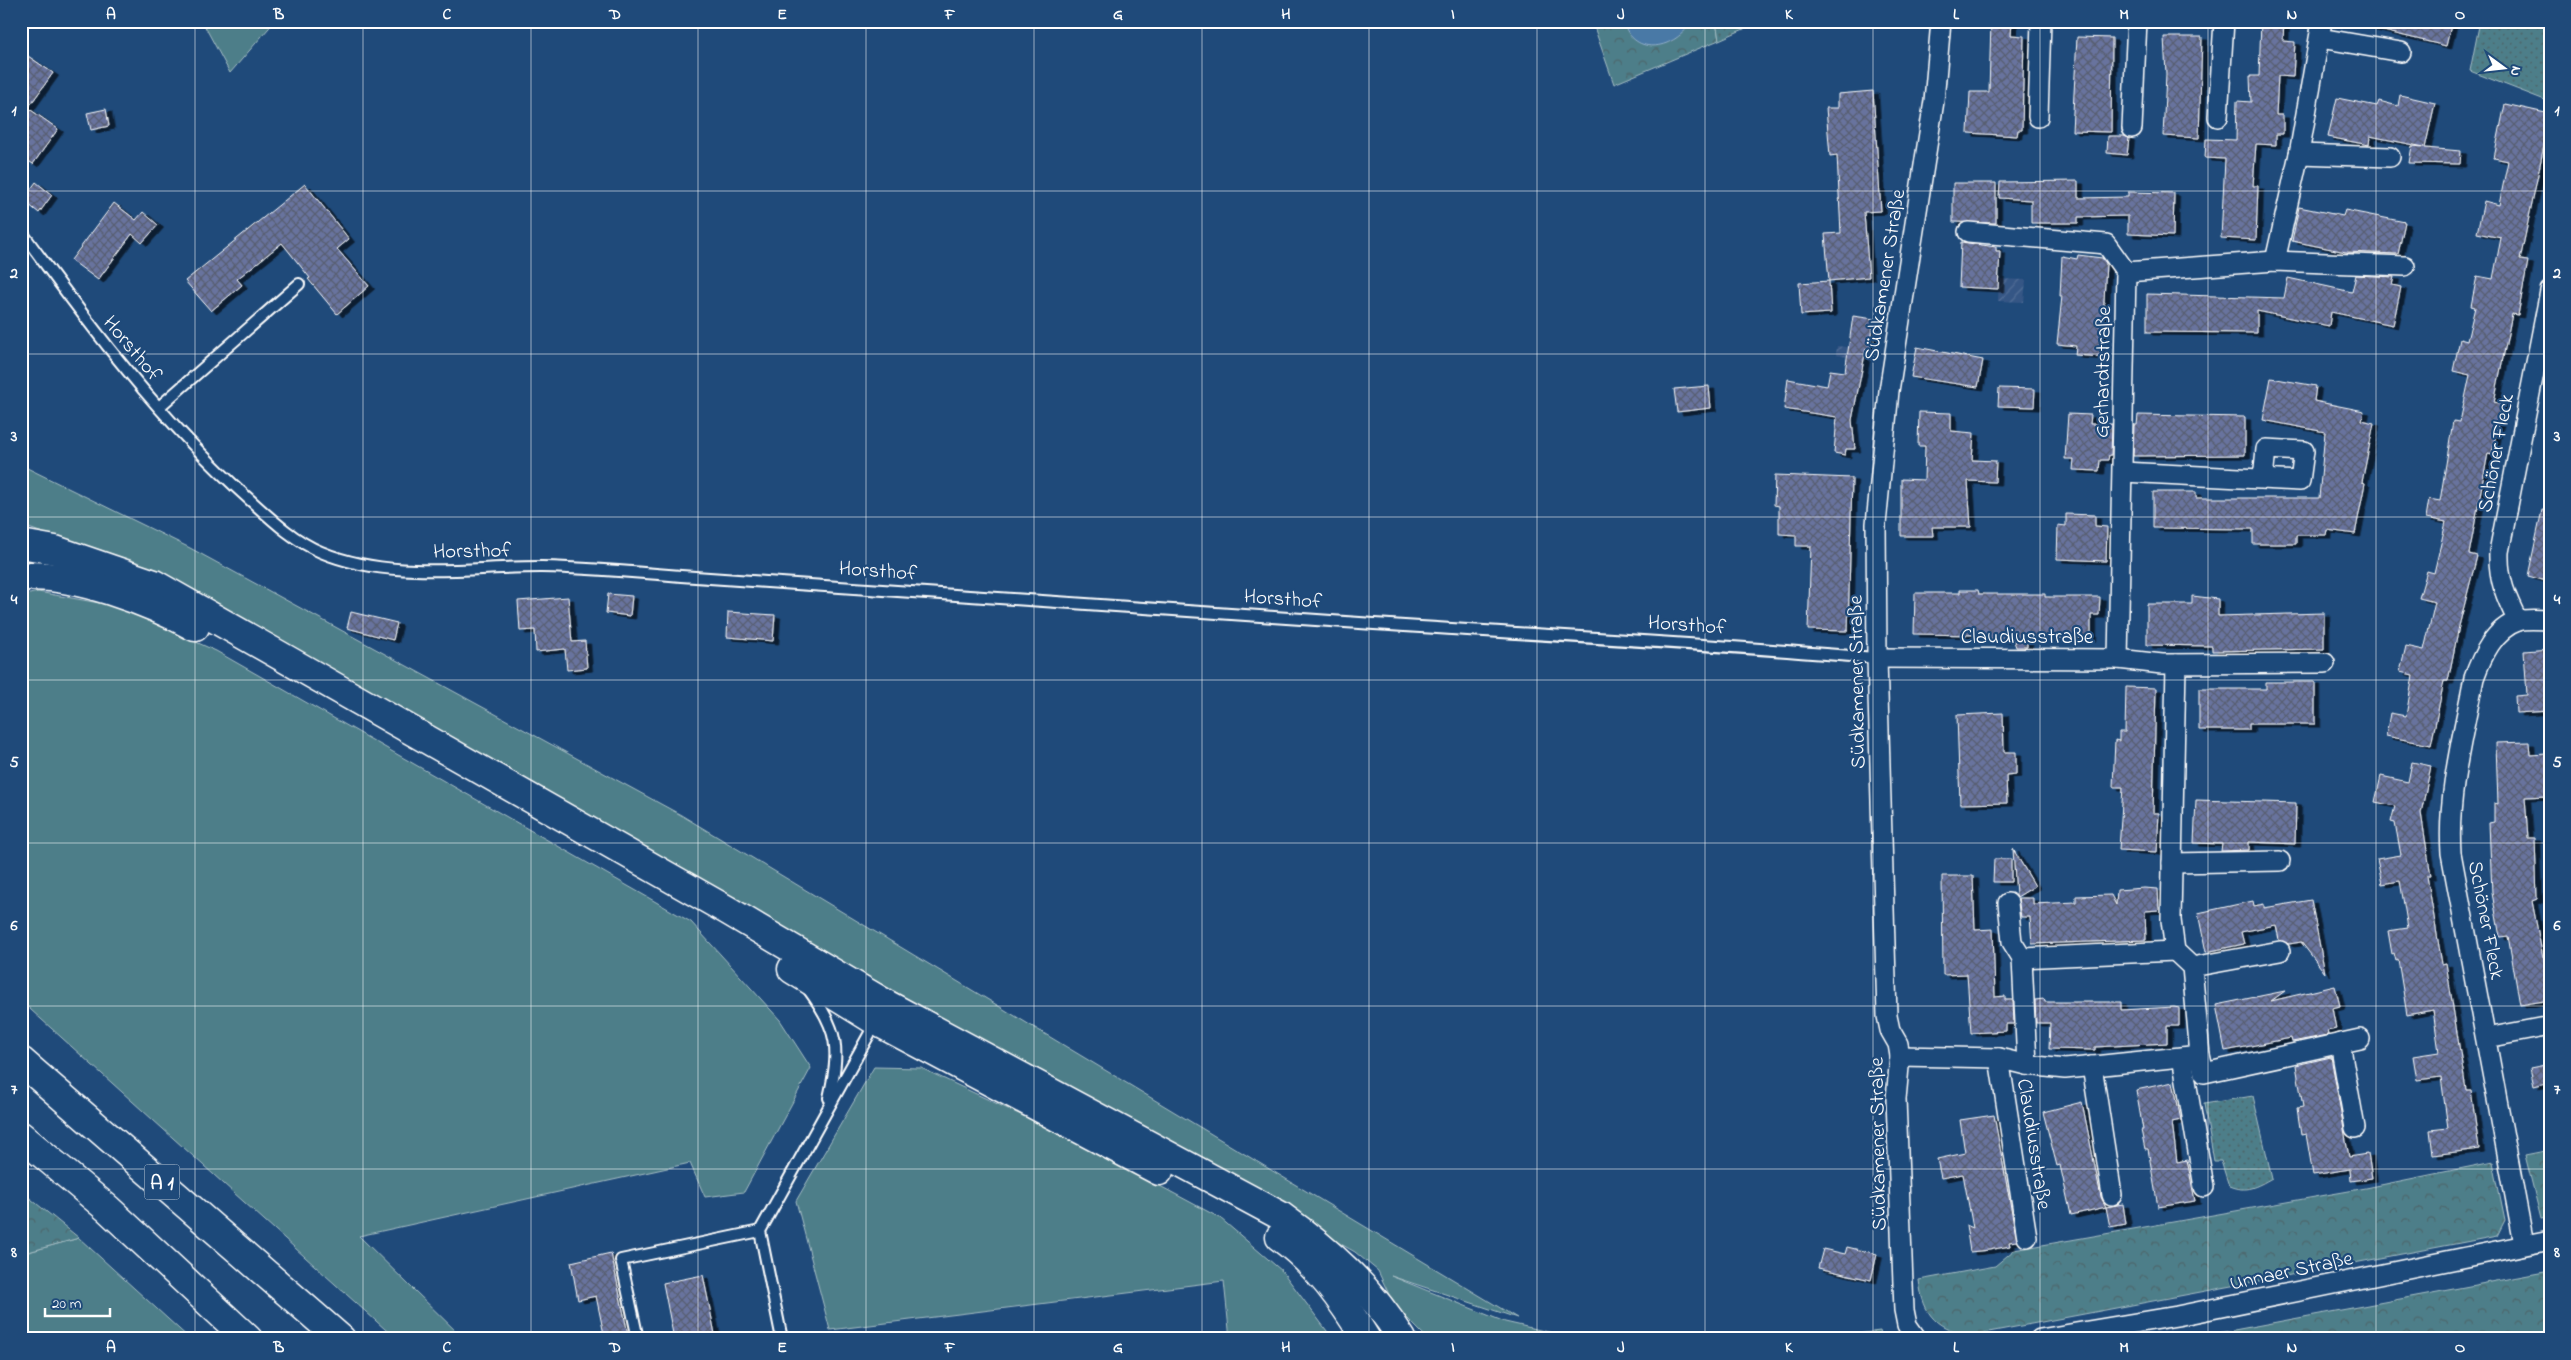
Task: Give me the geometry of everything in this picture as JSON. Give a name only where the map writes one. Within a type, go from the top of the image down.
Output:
[{"type":"highway","points":[[21,544],[55,550],[154,584],[727,910],[881,1012],[1111,1147],[1264,1225],[1302,1253],[1346,1306],[1366,1339]]},
{"type":"highway","points":[[21,577],[40,575],[83,582],[178,617],[664,890],[795,971],[881,1012],[1281,1216],[1313,1240],[1351,1274],[1386,1313],[1402,1339]]},
{"type":"highway","name":"A 1","points":[[21,1061],[341,1339]]},
{"type":"highway","points":[[21,1136],[108,1209],[248,1339]]},
{"type":"street","name":"Südkamener Straße","points":[[1917,1339],[1908,1325],[1904,1310],[1896,1099],[1900,1056],[1898,1044],[1890,1030],[1887,1016],[1876,658],[1876,524],[1889,391],[1934,100],[1941,21]]},
{"type":"street","points":[[2038,117],[2041,21]]},
{"type":"street","points":[[2132,128],[2137,21]]},
{"type":"street","points":[[2218,117],[2224,21]]},
{"type":"street","points":[[2274,261],[2299,154],[2321,30],[2401,52]]},
{"type":"street","points":[[2299,154],[2390,158]]},
{"type":"street","points":[[1968,232],[2106,244],[2126,272],[2274,261],[2405,266]]},
{"type":"street","name":"Gerhardtstraße","points":[[2118,659],[2126,272]]},
{"type":"street","name":"Schöner Fleck","points":[[2524,1244],[2452,852],[2451,804],[2474,678],[2481,659],[2490,643],[2518,621],[2502,586],[2498,571],[2499,552],[2550,291]]},
{"type":"street","points":[[2123,472],[2263,479]]},
{"type":"street","points":[[2518,621],[2550,620]]},
{"type":"street","name":"Claudiusstraße","points":[[1876,658],[2118,659],[2176,664],[2326,663]]},
{"type":"street","points":[[2176,664],[2171,920],[2175,951],[2192,967],[2191,1056],[2204,1187]]},
{"type":"street","points":[[2172,863],[2280,861]]},
{"type":"street","name":"Claudiusstraße","points":[[2008,903],[2012,942],[2022,958],[2027,1065]]},
{"type":"street","points":[[2022,958],[2175,951]]},
{"type":"street","points":[[2192,967],[2280,951]]},
{"type":"street","points":[[2487,1038],[2550,1026]]},
{"type":"street","points":[[2191,1056],[2204,1072],[2360,1039]]},
{"type":"street","points":[[2340,1043],[2354,1128]]},
{"type":"street","name":"Claudiusstraße","points":[[1900,1056],[1999,1058],[2027,1065],[2065,1069],[2191,1056]]},
{"type":"street","name":"Claudiusstraße","points":[[1999,1058],[2027,1237]]},
{"type":"street","points":[[2092,1066],[2112,1196]]},
{"type":"street","name":"Unnaer Straße","points":[[2040,1339],[2177,1316],[2550,1240]]},
{"type":"lane","name":"Horsthof","points":[[21,231],[83,317],[159,407],[223,476],[284,530],[320,552],[376,568],[427,571],[543,567],[1375,624],[1696,643],[1876,658]]},
{"type":"lane","points":[[159,407],[299,284]]},
{"type":"lane","points":[[795,971],[832,1025],[837,1050],[827,1108]]},
{"type":"lane","points":[[782,1339],[760,1231],[881,1012]]},
{"type":"lane","points":[[638,1339],[621,1260],[760,1231]]},
{"type":"shaded area","points":[[1623,21],[1692,21],[1685,31],[1676,38],[1656,46],[1645,45],[1636,41],[1628,33]]},
{"type":"shaded area","points":[[1999,279],[2026,280],[2024,302],[1998,301]]},
{"type":"shaded area","points":[[1837,346],[1873,350],[1872,361],[1836,355]]},
{"type":"green space","points":[[202,21],[275,21],[230,73]]},
{"type":"green space","points":[[1592,21],[1716,21],[1719,40],[1614,84]]},
{"type":"green space","points":[[1716,21],[1762,21],[1719,40]]},
{"type":"green space","points":[[2480,21],[2550,21],[2550,102],[2470,71]]},
{"type":"green space","points":[[21,465],[190,548],[681,815],[1517,1318],[1391,1276],[1505,1322],[1566,1336],[1605,1339],[1428,1339],[1394,1305],[1378,1271],[1355,1252],[164,578],[21,525]]},
{"type":"green space","points":[[38,592],[116,606],[216,651],[691,922],[780,1020],[811,1068],[744,1192],[705,1197],[690,1163],[359,1236],[464,1339],[396,1339],[21,1001],[21,596]]},
{"type":"green space","points":[[874,1067],[921,1068],[1072,1139],[1220,1218],[1282,1271],[1333,1339],[1230,1339],[1224,1281],[830,1330],[796,1201]]},
{"type":"green space","points":[[2253,1096],[2272,1178],[2256,1186],[2241,1189],[2229,1186],[2221,1161],[2214,1161],[2204,1104]]},
{"type":"green space","points":[[2550,1150],[2550,1218],[2541,1219],[2525,1155]]},
{"type":"green space","points":[[2493,1162],[2505,1220],[2497,1236],[1973,1335],[1950,1330],[1934,1320],[1924,1304],[1921,1293],[1919,1280],[1995,1266],[2014,1250],[2366,1188]]},
{"type":"green space","points":[[21,1191],[79,1238],[21,1254]]},
{"type":"green space","points":[[79,1238],[190,1339],[21,1339],[21,1254]]},
{"type":"green space","points":[[2550,1271],[2550,1339],[2186,1339]]},
{"type":"green space","points":[[1880,1331],[1882,1339],[1818,1339]]},
{"type":"building","points":[[1991,21],[2012,21],[2011,35],[2024,36],[2022,130],[2018,130],[2017,136],[1968,133],[1970,92],[1989,92]]},
{"type":"building","points":[[2261,21],[2284,21],[2283,41],[2295,42],[2293,77],[2278,76],[2276,115],[2283,115],[2283,134],[2276,134],[2276,145],[2256,144],[2253,186],[2258,186],[2256,240],[2221,238],[2225,159],[2205,158],[2206,139],[2236,140],[2237,101],[2251,102],[2250,76],[2259,76]]},
{"type":"building","points":[[2372,21],[2452,21],[2446,46],[2371,28]]},
{"type":"building","points":[[2077,37],[2112,38],[2111,132],[2072,131]]},
{"type":"building","points":[[2164,37],[2202,37],[2199,138],[2163,136],[2166,74]]},
{"type":"building","points":[[28,56],[53,73],[28,108],[58,129],[33,164],[21,156],[21,65]]},
{"type":"building","points":[[1873,91],[1881,211],[1864,212],[1869,277],[1829,281],[1825,234],[1841,233],[1837,155],[1830,156],[1826,108],[1838,108],[1838,94]]},
{"type":"building","points":[[2400,95],[2435,103],[2425,148],[2461,151],[2460,164],[2409,163],[2412,146],[2424,147],[2370,136],[2369,145],[2328,137],[2337,98],[2377,106],[2379,101],[2398,106]]},
{"type":"building","points":[[2505,104],[2550,114],[2550,142],[2545,141],[2520,260],[2528,261],[2518,315],[2512,314],[2494,402],[2502,404],[2492,454],[2488,453],[2469,554],[2477,556],[2459,626],[2448,681],[2444,681],[2431,745],[2386,736],[2390,713],[2406,716],[2413,675],[2400,672],[2406,646],[2424,650],[2435,602],[2419,598],[2427,571],[2434,573],[2446,522],[2426,518],[2429,499],[2440,501],[2453,421],[2460,422],[2470,375],[2453,371],[2460,339],[2467,341],[2475,307],[2471,306],[2477,276],[2493,279],[2501,238],[2477,233],[2484,201],[2499,205],[2508,161],[2494,158]]},
{"type":"building","points":[[106,109],[109,126],[91,130],[87,113]]},
{"type":"building","points":[[2108,136],[2124,136],[2129,138],[2127,155],[2107,153]]},
{"type":"building","points":[[2078,181],[2078,198],[2128,197],[2128,192],[2174,193],[2173,236],[2128,234],[2128,216],[2078,217],[2078,223],[2031,223],[2031,200],[1999,198],[2000,182]]},
{"type":"building","points":[[36,182],[52,195],[39,213],[23,200]]},
{"type":"building","points":[[1953,183],[1996,183],[1996,223],[1953,222]]},
{"type":"building","points":[[305,184],[349,239],[337,249],[369,286],[337,314],[282,243],[237,279],[242,285],[211,311],[185,281]]},
{"type":"building","points":[[114,203],[136,220],[143,212],[158,225],[142,243],[132,234],[98,280],[71,260]]},
{"type":"building","points":[[2299,207],[2343,216],[2345,210],[2405,222],[2398,254],[2346,252],[2292,241]]},
{"type":"building","points":[[1961,242],[1996,247],[1996,251],[2000,251],[1998,289],[1959,287]]},
{"type":"building","points":[[2078,255],[2102,258],[2106,263],[2101,357],[2075,355],[2076,346],[2057,344],[2062,296],[2060,296],[2062,256],[2077,259]]},
{"type":"building","points":[[2356,275],[2394,277],[2392,285],[2401,287],[2393,325],[2331,312],[2329,326],[2257,311],[2257,333],[2147,332],[2147,294],[2284,298],[2288,278],[2352,292]]},
{"type":"building","points":[[1829,281],[1831,313],[1801,315],[1799,283]]},
{"type":"building","points":[[1853,316],[1874,319],[1870,350],[1866,349],[1852,420],[1855,449],[1846,449],[1845,455],[1834,453],[1837,417],[1784,409],[1788,379],[1827,386],[1830,370],[1845,372]]},
{"type":"building","points":[[1917,347],[1983,360],[1978,387],[1911,377]]},
{"type":"building","points":[[2271,378],[2316,386],[2314,401],[2364,411],[2362,420],[2374,423],[2362,482],[2365,483],[2355,534],[2327,530],[2326,535],[2296,535],[2296,544],[2253,544],[2253,529],[2153,528],[2153,492],[2196,492],[2196,498],[2319,498],[2325,432],[2263,420]]},
{"type":"building","points":[[1709,386],[1711,408],[1677,412],[1674,389]]},
{"type":"building","points":[[1999,388],[2035,389],[2034,407],[1998,406]]},
{"type":"building","points":[[1919,412],[1951,413],[1951,431],[1974,433],[1972,460],[1996,461],[1995,482],[1968,481],[1971,527],[1932,527],[1933,536],[1901,536],[1901,479],[1924,480],[1925,446],[1918,446]]},
{"type":"building","points":[[2068,414],[2091,415],[2090,424],[2112,424],[2111,455],[2109,455],[2108,460],[2100,460],[2099,471],[2073,470],[2074,459],[2065,459]]},
{"type":"building","points":[[2138,415],[2245,417],[2245,455],[2133,456],[2134,425],[2137,425]]},
{"type":"building","points":[[1775,475],[1852,478],[1848,631],[1808,630],[1811,546],[1796,546],[1796,535],[1779,534],[1779,506],[1774,505]]},
{"type":"building","points":[[2542,510],[2550,511],[2550,582],[2528,576]]},
{"type":"building","points":[[2066,514],[2095,515],[2095,526],[2107,527],[2106,561],[2057,559],[2058,525],[2066,526]]},
{"type":"building","points":[[1960,590],[1978,590],[1979,594],[2045,594],[2045,597],[2100,597],[2099,615],[2091,615],[2091,638],[2027,638],[2027,647],[2016,647],[2012,636],[2012,639],[1977,639],[1977,635],[1914,634],[1915,593],[1960,593]]},
{"type":"building","points":[[608,594],[632,596],[630,616],[606,613]]},
{"type":"building","points":[[2192,596],[2218,599],[2218,616],[2324,613],[2324,649],[2212,651],[2212,646],[2147,645],[2147,604],[2192,604]]},
{"type":"building","points":[[568,597],[572,642],[585,641],[587,668],[567,670],[565,649],[536,652],[535,630],[520,631],[518,601]]},
{"type":"building","points":[[351,612],[397,623],[393,640],[347,628]]},
{"type":"building","points":[[728,612],[775,615],[773,641],[727,637]]},
{"type":"building","points":[[2550,649],[2550,711],[2516,713],[2515,696],[2527,695],[2524,651]]},
{"type":"building","points":[[2266,682],[2315,682],[2315,724],[2249,724],[2249,730],[2199,730],[2199,689],[2266,689]]},
{"type":"building","points":[[2126,687],[2156,688],[2153,813],[2159,813],[2157,852],[2119,850],[2123,787],[2113,787],[2115,740],[2119,741],[2119,732],[2125,732]]},
{"type":"building","points":[[2003,713],[2004,752],[2016,752],[2016,774],[2006,775],[2007,803],[1960,804],[1957,715]]},
{"type":"building","points":[[2529,742],[2530,755],[2547,754],[2548,796],[2525,797],[2528,838],[2535,838],[2537,899],[2532,901],[2543,958],[2550,956],[2550,1000],[2520,1005],[2508,936],[2500,937],[2492,893],[2489,823],[2494,822],[2494,803],[2498,804],[2496,743]]},
{"type":"building","points":[[2412,762],[2431,766],[2421,813],[2431,876],[2427,876],[2442,964],[2446,963],[2466,1090],[2471,1090],[2479,1149],[2433,1155],[2430,1130],[2448,1128],[2441,1077],[2417,1080],[2413,1056],[2439,1052],[2433,1010],[2407,1015],[2398,960],[2396,961],[2394,953],[2392,954],[2388,931],[2408,928],[2400,881],[2382,884],[2377,859],[2401,855],[2395,823],[2391,822],[2395,806],[2375,802],[2381,776],[2408,782]]},
{"type":"building","points":[[2196,800],[2296,803],[2295,844],[2249,842],[2249,850],[2221,851],[2222,844],[2194,843]]},
{"type":"building","points":[[2013,849],[2035,886],[2017,897],[2016,895]]},
{"type":"building","points":[[1994,859],[2011,859],[2011,882],[1993,882]]},
{"type":"building","points":[[1942,876],[1973,876],[1975,930],[1993,929],[1995,997],[2005,996],[2005,1000],[2013,1000],[2014,1024],[2006,1024],[2006,1031],[1971,1033],[1967,974],[1943,975]]},
{"type":"building","points":[[2158,889],[2159,910],[2145,911],[2146,940],[2032,944],[2030,917],[2021,917],[2018,898],[2033,898],[2033,904],[2076,902],[2076,896],[2111,895],[2116,905],[2117,890]]},
{"type":"building","points":[[2311,900],[2325,973],[2301,942],[2289,944],[2279,940],[2276,925],[2241,932],[2244,944],[2206,952],[2198,913],[2253,901],[2254,906],[2264,904],[2264,908]]},
{"type":"building","points":[[2335,986],[2340,1006],[2332,1008],[2336,1029],[2327,1031],[2328,1035],[2292,1042],[2291,1038],[2225,1051],[2216,1005],[2285,991],[2271,1001]]},
{"type":"building","points":[[2044,999],[2045,1002],[2121,1002],[2121,1010],[2179,1008],[2179,1026],[2167,1026],[2167,1043],[2095,1047],[2095,1050],[2049,1049],[2050,1023],[2036,1023],[2035,1000]]},
{"type":"building","points":[[2331,1057],[2349,1157],[2368,1154],[2372,1178],[2351,1181],[2350,1169],[2313,1175],[2306,1134],[2301,1135],[2297,1108],[2303,1107],[2296,1065]]},
{"type":"building","points":[[2550,1064],[2550,1082],[2534,1086],[2530,1068]]},
{"type":"building","points":[[2173,1082],[2181,1120],[2172,1122],[2177,1162],[2187,1160],[2195,1201],[2158,1207],[2148,1149],[2145,1149],[2141,1130],[2143,1130],[2136,1090]]},
{"type":"building","points":[[2082,1102],[2101,1197],[2106,1207],[2071,1215],[2060,1165],[2057,1166],[2043,1112]]},
{"type":"building","points":[[1994,1115],[2017,1241],[2009,1242],[2010,1246],[1970,1252],[1966,1225],[1973,1228],[1963,1174],[1941,1178],[1937,1159],[1965,1153],[1960,1120]]},
{"type":"building","points":[[2123,1204],[2126,1224],[2110,1227],[2106,1207]]},
{"type":"building","points":[[1847,1247],[1877,1254],[1871,1280],[1818,1268],[1823,1249],[1845,1254]]},
{"type":"building","points":[[611,1253],[629,1339],[605,1339],[596,1296],[578,1300],[571,1262]]},
{"type":"building","points":[[703,1275],[716,1339],[674,1339],[663,1283]]}]
